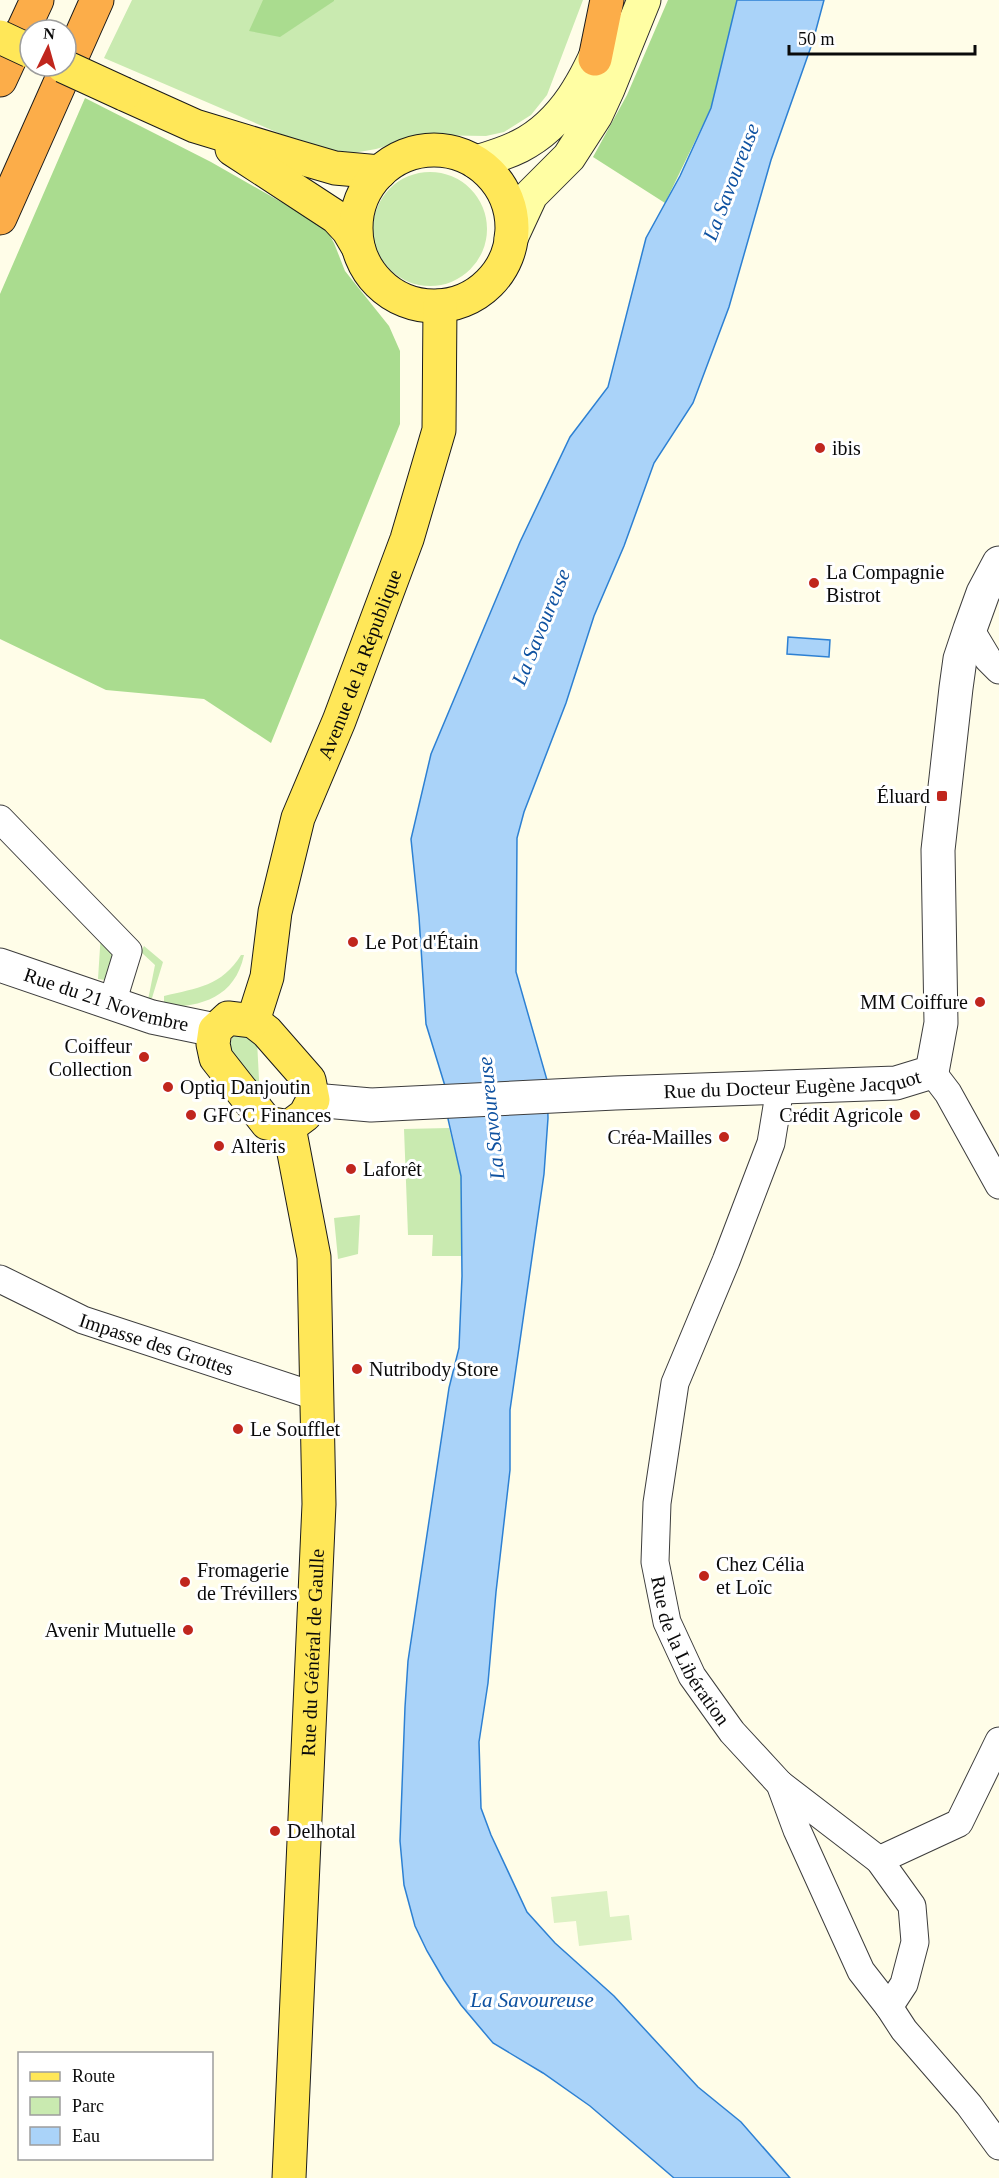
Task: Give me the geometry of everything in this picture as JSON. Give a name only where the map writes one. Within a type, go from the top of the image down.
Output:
[{"type":"highway","points":[[0,81],[37,0]]},
{"type":"highway","points":[[0,218],[97,0]]},
{"type":"highway","points":[[595,59],[607,0]]},
{"type":"main road","points":[[476,162],[521,145],[555,120],[579,91],[595,59],[618,0]]},
{"type":"main road","points":[[511,238],[531,195],[569,157],[596,115],[644,0]]},
{"type":"main road","points":[[0,37],[18,45]]},
{"type":"main road","points":[[78,73],[195,126],[323,165],[380,172]]},
{"type":"main road","points":[[195,126],[336,217],[348,230],[369,272],[388,291],[413,303],[440,306],[469,297],[493,279],[508,252],[511,220],[504,195],[489,174],[476,162],[443,151],[426,151],[410,154],[394,162],[380,172],[368,188],[359,206],[356,220],[358,247]]},
{"type":"main road","name":"Avenue de la République","points":[[253,1021],[267,977],[275,912],[298,818],[339,721],[407,539],[439,430],[440,306]]},
{"type":"main road","points":[[228,1018],[253,1021],[267,1032],[309,1080],[313,1100],[305,1115],[289,1127],[267,1123],[216,1058],[213,1044],[215,1029],[228,1018]]},
{"type":"main road","name":"Rue du Général de Gaulle","points":[[289,1127],[314,1257],[319,1504],[289,2178]]},
{"type":"street","name":"Rue du Docteur Eugène Jacquot","points":[[313,1100],[371,1105],[896,1083],[932,1072],[941,1023],[939,840],[960,659],[983,593],[999,563]]},
{"type":"street","points":[[970,629],[988,659],[999,670]]},
{"type":"street","points":[[0,819],[129,951],[112,1003]]},
{"type":"street","name":"Rue du 21 Novembre","points":[[0,965],[152,1017],[215,1029]]},
{"type":"street","points":[[932,1072],[948,1093],[999,1185]]},
{"type":"street","name":"Rue de la Libération","points":[[780,1088],[771,1143],[726,1261],[675,1383],[657,1503],[655,1562],[667,1622],[692,1676],[732,1732],[780,1784],[797,1830],[861,1971],[904,2030],[969,2105],[999,2146]]},
{"type":"street","name":"Impasse des Grottes","points":[[0,1279],[83,1320],[318,1397]]},
{"type":"street","points":[[879,1860],[959,1823],[999,1741]]},
{"type":"street","points":[[780,1784],[879,1860],[912,1906],[915,1942],[904,1984],[889,2007]]},
{"type":"green space","points":[[132,0],[583,0],[547,95],[531,115],[504,132],[486,136],[423,135],[376,149],[348,154],[323,152],[104,58]]},
{"type":"green space","points":[[263,0],[334,1],[280,37],[249,31]]},
{"type":"green space","points":[[668,0],[737,0],[711,108],[665,203],[593,157],[627,95]]},
{"type":"green space","points":[[85,98],[211,162],[325,227],[345,271],[389,326],[400,351],[400,424],[271,743],[204,699],[106,690],[0,639],[0,294]]},
{"type":"green space","points":[[430,172],[452,176],[470,189],[483,207],[487,229],[483,251],[470,269],[452,282],[430,286],[408,282],[390,269],[377,251],[373,229],[377,207],[390,189],[408,176]]},
{"type":"green space","points":[[101,932],[116,959],[105,980],[98,979]]},
{"type":"green space","points":[[144,946],[163,962],[152,998],[148,1000],[155,965],[141,952]]},
{"type":"green space","points":[[241,955],[244,955],[240,969],[233,981],[215,997],[191,1005],[164,1007],[164,996],[208,984],[226,973]]},
{"type":"green space","points":[[241,1032],[257,1041],[260,1098],[238,1068],[231,1051],[234,1034]]},
{"type":"green space","points":[[449,1128],[461,1176],[462,1256],[432,1256],[433,1235],[408,1235],[404,1129]]},
{"type":"green space","points":[[360,1215],[358,1254],[338,1259],[334,1218]]},
{"type":"green space","points":[[607,1891],[610,1917],[629,1915],[632,1940],[579,1946],[576,1921],[554,1923],[551,1897]]},
{"type":"water","name":"La Savoureuse","points":[[737,0],[824,0],[813,41],[771,160],[729,307],[693,403],[654,463],[624,546],[594,616],[566,703],[524,812],[517,838],[516,972],[547,1080],[548,1118],[544,1174],[510,1410],[510,1470],[488,1683],[479,1742],[481,1808],[527,1912],[555,1943],[614,1996],[698,2087],[741,2122],[790,2178],[674,2178],[590,2106],[543,2073],[493,2043],[461,2005],[427,1951],[415,1926],[404,1885],[400,1841],[408,1661],[449,1388],[459,1348],[462,1276],[461,1176],[448,1119],[445,1086],[426,1024],[411,839],[431,754],[520,542],[570,437],[608,387],[646,238],[680,176],[711,108]]},
{"type":"water","points":[[788,637],[830,640],[829,657],[787,654]]},
{"type":"place","name":"ibis","points":[[820,448]]},
{"type":"place","name":"La Compagnie Bistrot","points":[[814,583]]},
{"type":"place","name":"Éluard","points":[[942,796]]},
{"type":"place","name":"Le Pot d'Étain","points":[[353,942]]},
{"type":"place","name":"MM Coiffure","points":[[980,1002]]},
{"type":"place","name":"Coiffeur Collection","points":[[144,1057]]},
{"type":"place","name":"Optiq Danjoutin","points":[[168,1087]]},
{"type":"place","name":"GFCC Finances","points":[[191,1115]]},
{"type":"place","name":"Crédit Agricole","points":[[915,1115]]},
{"type":"place","name":"Créa-Mailles","points":[[724,1137]]},
{"type":"place","name":"Alteris","points":[[219,1146]]},
{"type":"place","name":"Laforêt","points":[[351,1169]]},
{"type":"place","name":"Nutribody Store","points":[[357,1369]]},
{"type":"place","name":"Le Soufflet","points":[[238,1429]]},
{"type":"place","name":"Chez Célia et Loïc","points":[[704,1576]]},
{"type":"place","name":"Fromagerie de Trévillers","points":[[185,1582]]},
{"type":"place","name":"Avenir Mutuelle","points":[[188,1630]]},
{"type":"place","name":"Delhotal","points":[[275,1831]]}]
